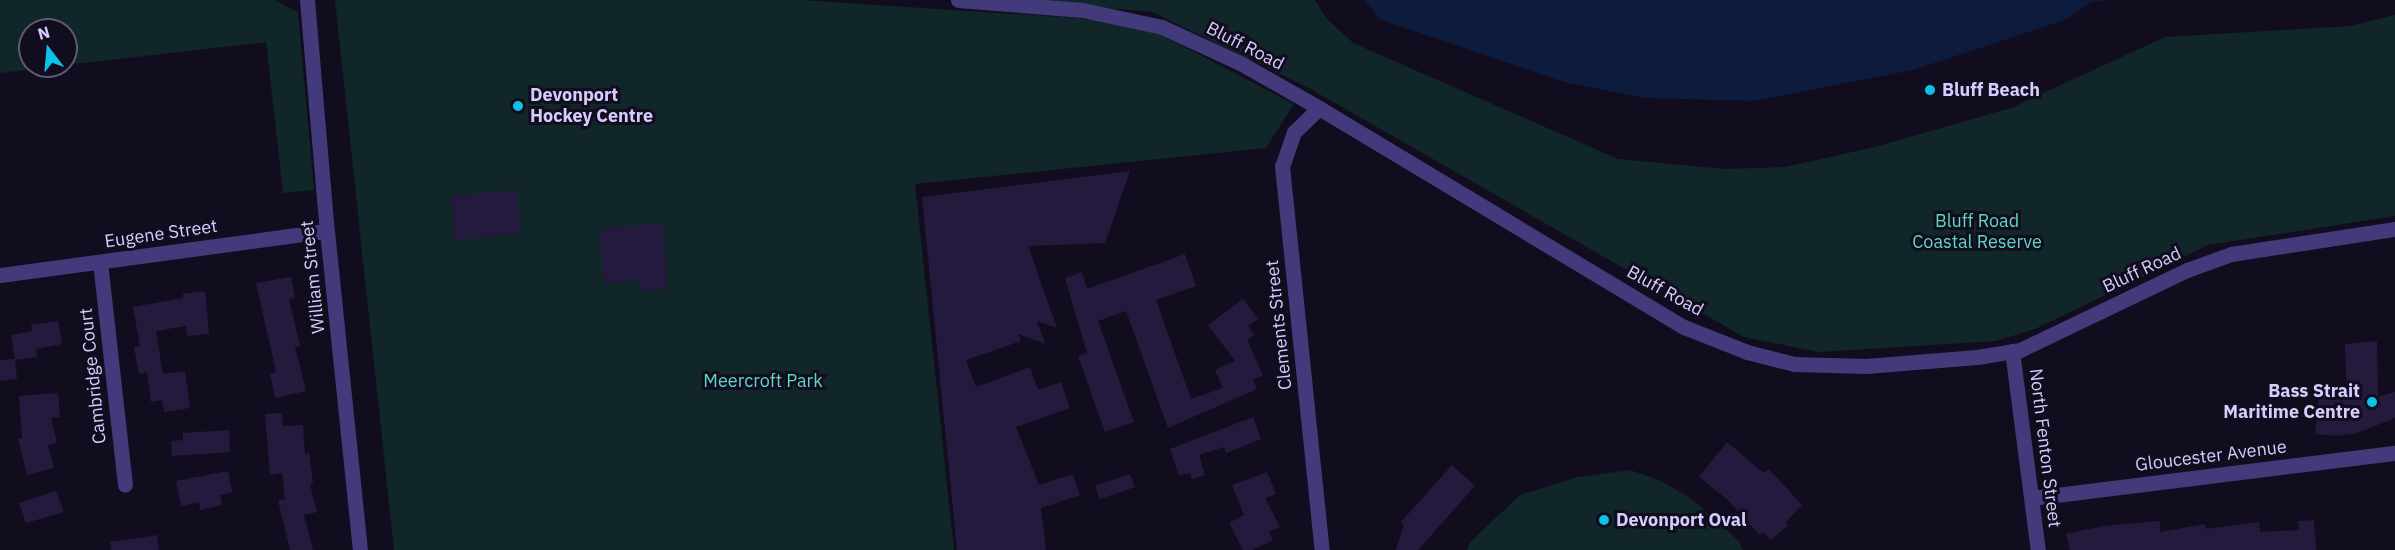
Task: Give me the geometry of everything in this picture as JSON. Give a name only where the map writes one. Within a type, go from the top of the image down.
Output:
[{"type":"street","name":"William Street","points":[[308,0],[327,231],[360,550]]},
{"type":"street","name":"Bluff Road","points":[[958,0],[1083,10],[1162,27],[1242,64],[1319,108],[1684,327],[1747,352],[1794,364],[1866,366],[2012,351],[2187,270],[2231,254],[2395,229]]},
{"type":"street","name":"Clements Street","points":[[1319,108],[1294,132],[1282,166],[1322,550]]},
{"type":"street","name":"Eugene Street","points":[[0,275],[327,231]]},
{"type":"street","name":"Cambridge Court","points":[[100,262],[124,485]]},
{"type":"street","name":"North Fenton Street","points":[[2012,351],[2038,550]]},
{"type":"street","name":"Gloucester Avenue","points":[[2032,498],[2395,453]]},
{"type":"green space","points":[[0,0],[275,0],[298,12],[314,190],[283,193],[266,42],[78,64],[78,18],[18,18],[18,71],[0,73]]},
{"type":"green space","name":"Meercroft Park","points":[[335,0],[801,0],[1137,22],[1294,104],[1266,148],[915,184],[954,550],[394,550]]},
{"type":"green space","name":"Bluff Road Coastal Reserve","points":[[1012,0],[1315,0],[1326,18],[1353,43],[1618,159],[1725,169],[1785,167],[1875,147],[2011,108],[2165,37],[2351,26],[2395,15],[2395,216],[2208,245],[2035,329],[1996,341],[1819,352],[1744,337],[1307,87],[1152,12]]},
{"type":"green space","name":"Devonport Oval","points":[[1630,470],[1659,480],[1692,499],[1738,540],[1743,550],[1467,550],[1470,542],[1520,495],[1578,477]]},
{"type":"water","points":[[1365,0],[2108,0],[2091,2],[2067,19],[1913,70],[1754,101],[1644,98],[1564,82],[1379,19]]},
{"type":"building","points":[[1130,171],[1105,243],[1028,246],[1057,328],[1037,321],[1045,344],[1018,334],[1021,341],[966,360],[976,387],[1030,367],[1038,390],[1061,382],[1070,408],[1016,427],[1039,485],[1073,474],[1080,495],[1041,508],[1046,550],[957,550],[922,197]]},
{"type":"building","points":[[517,190],[521,234],[455,240],[451,196]]},
{"type":"building","points":[[662,223],[668,289],[641,292],[640,280],[604,284],[599,229]]},
{"type":"building","points":[[1185,254],[1196,286],[1156,300],[1191,399],[1223,388],[1215,370],[1235,361],[1208,325],[1243,299],[1258,319],[1248,326],[1254,335],[1247,340],[1263,375],[1253,380],[1257,389],[1168,428],[1126,311],[1098,321],[1134,422],[1105,432],[1078,356],[1087,353],[1065,278],[1082,272],[1087,289]]},
{"type":"building","points":[[291,277],[295,298],[289,299],[300,346],[295,347],[306,391],[275,398],[270,374],[276,372],[256,283]]},
{"type":"building","points":[[205,291],[209,334],[187,336],[186,326],[156,331],[163,374],[185,371],[190,408],[164,412],[162,400],[151,402],[147,372],[139,374],[134,347],[140,346],[133,307],[183,298],[183,294]]},
{"type":"building","points":[[58,321],[62,344],[36,349],[37,357],[15,360],[11,335],[32,331],[31,325]]},
{"type":"building","points":[[2377,341],[2378,397],[2395,392],[2395,418],[2357,433],[2337,436],[2315,434],[2320,384],[2347,394],[2345,344]]},
{"type":"building","points":[[15,359],[17,379],[0,381],[0,360]]},
{"type":"building","points":[[58,393],[60,417],[51,418],[57,443],[48,445],[54,468],[27,475],[18,439],[22,438],[19,396]]},
{"type":"building","points":[[282,413],[283,426],[303,425],[305,454],[309,453],[313,483],[310,484],[317,512],[304,515],[313,550],[290,550],[278,500],[285,499],[282,473],[270,475],[265,414]]},
{"type":"building","points":[[1253,417],[1261,439],[1226,453],[1224,447],[1199,455],[1205,475],[1192,479],[1190,473],[1179,476],[1170,449]]},
{"type":"building","points":[[229,430],[230,452],[172,456],[171,441],[183,440],[183,433]]},
{"type":"building","points":[[1727,442],[1764,473],[1769,469],[1802,505],[1786,522],[1788,525],[1771,540],[1763,532],[1760,535],[1728,500],[1699,477]]},
{"type":"building","points":[[1452,465],[1475,486],[1418,550],[1396,550],[1404,525],[1401,522]]},
{"type":"building","points":[[228,471],[232,492],[220,495],[222,505],[200,510],[199,502],[181,506],[176,481]]},
{"type":"building","points":[[1267,472],[1276,494],[1265,498],[1280,527],[1269,532],[1273,540],[1252,550],[1243,550],[1229,523],[1244,515],[1232,485]]},
{"type":"building","points":[[1130,474],[1135,487],[1100,499],[1095,486]]},
{"type":"building","points":[[56,491],[64,512],[26,523],[19,503]]},
{"type":"building","points":[[2314,520],[2316,550],[2070,550],[2066,534],[2103,526],[2160,521],[2160,532],[2205,524],[2206,529],[2259,522],[2260,532],[2299,530],[2298,521]]},
{"type":"building","points":[[157,535],[159,550],[111,550],[110,542]]},
{"type":"place","name":"Bluff Beach","points":[[1930,90]]},
{"type":"place","name":"Devonport Hockey Centre","points":[[518,106]]},
{"type":"place","name":"Bass Strait Maritime Centre","points":[[2372,402]]},
{"type":"place","name":"Devonport Oval","points":[[1604,520]]}]
